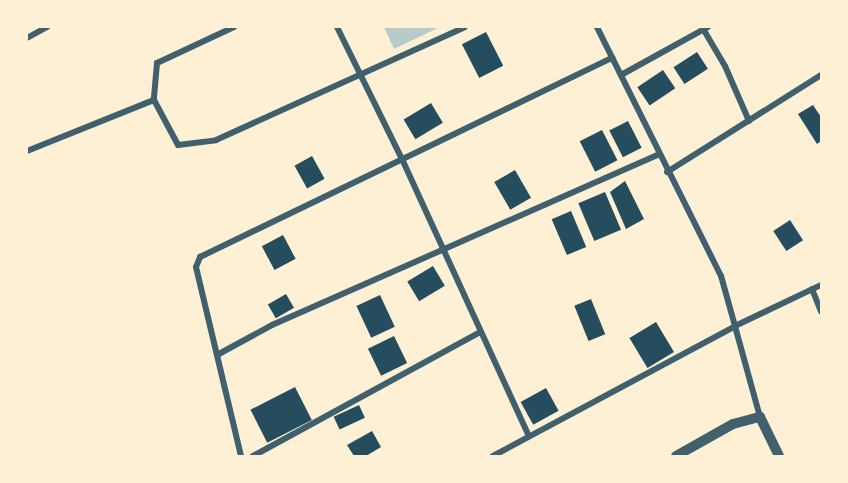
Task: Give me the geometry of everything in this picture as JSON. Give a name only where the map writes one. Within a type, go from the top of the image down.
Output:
[{"type":"street","points":[[27,38],[47,27]]},
{"type":"street","points":[[234,27],[157,63],[154,100],[178,145],[216,140],[465,27]]},
{"type":"street","points":[[337,27],[358,74],[402,159],[479,333],[529,436]]},
{"type":"street","points":[[597,27],[667,172],[722,276],[760,417],[779,456]]},
{"type":"street","points":[[621,75],[705,28],[725,66],[749,121]]},
{"type":"street","points":[[241,456],[196,267],[200,257],[612,58]]},
{"type":"street","points":[[667,172],[821,75]]},
{"type":"street","points":[[27,151],[154,100]]},
{"type":"street","points":[[217,355],[272,326],[659,154]]},
{"type":"street","points":[[493,456],[735,326],[821,285]]},
{"type":"street","points":[[812,289],[821,312]]},
{"type":"street","points":[[253,456],[479,333]]},
{"type":"street","points":[[676,456],[733,424],[760,417]]},
{"type":"shaded area","points":[[384,27],[440,27],[394,49]]},
{"type":"building","points":[[486,32],[503,66],[479,78],[462,44]]},
{"type":"building","points":[[697,52],[708,69],[684,84],[674,67]]},
{"type":"building","points":[[663,70],[675,88],[650,106],[637,87]]},
{"type":"building","points":[[431,103],[443,123],[415,139],[404,119]]},
{"type":"building","points":[[813,105],[821,117],[821,141],[817,144],[798,114]]},
{"type":"building","points":[[628,121],[642,148],[623,157],[609,131]]},
{"type":"building","points":[[602,130],[617,160],[595,172],[580,141]]},
{"type":"building","points":[[312,156],[325,179],[307,188],[295,166]]},
{"type":"building","points":[[515,170],[531,198],[510,210],[494,182]]},
{"type":"building","points":[[625,181],[644,219],[626,229],[610,192]]},
{"type":"building","points":[[605,192],[621,230],[594,241],[578,203]]},
{"type":"building","points":[[571,211],[586,247],[567,255],[552,219]]},
{"type":"building","points":[[790,220],[803,240],[786,251],[773,231]]},
{"type":"building","points":[[283,235],[296,259],[274,270],[262,246]]},
{"type":"building","points":[[433,266],[445,286],[419,301],[407,281]]},
{"type":"building","points":[[286,294],[294,308],[276,318],[268,304]]},
{"type":"building","points":[[380,295],[395,327],[371,338],[356,306]]},
{"type":"building","points":[[591,299],[605,334],[589,341],[574,306]]},
{"type":"building","points":[[656,322],[674,352],[647,368],[629,338]]},
{"type":"building","points":[[394,336],[407,363],[381,376],[368,349]]},
{"type":"building","points":[[295,387],[312,420],[267,443],[250,410]]},
{"type":"building","points":[[546,388],[559,411],[533,425],[521,402]]},
{"type":"building","points":[[359,405],[365,418],[340,430],[334,417]]},
{"type":"building","points":[[372,431],[381,447],[366,456],[354,456],[347,445]]}]
